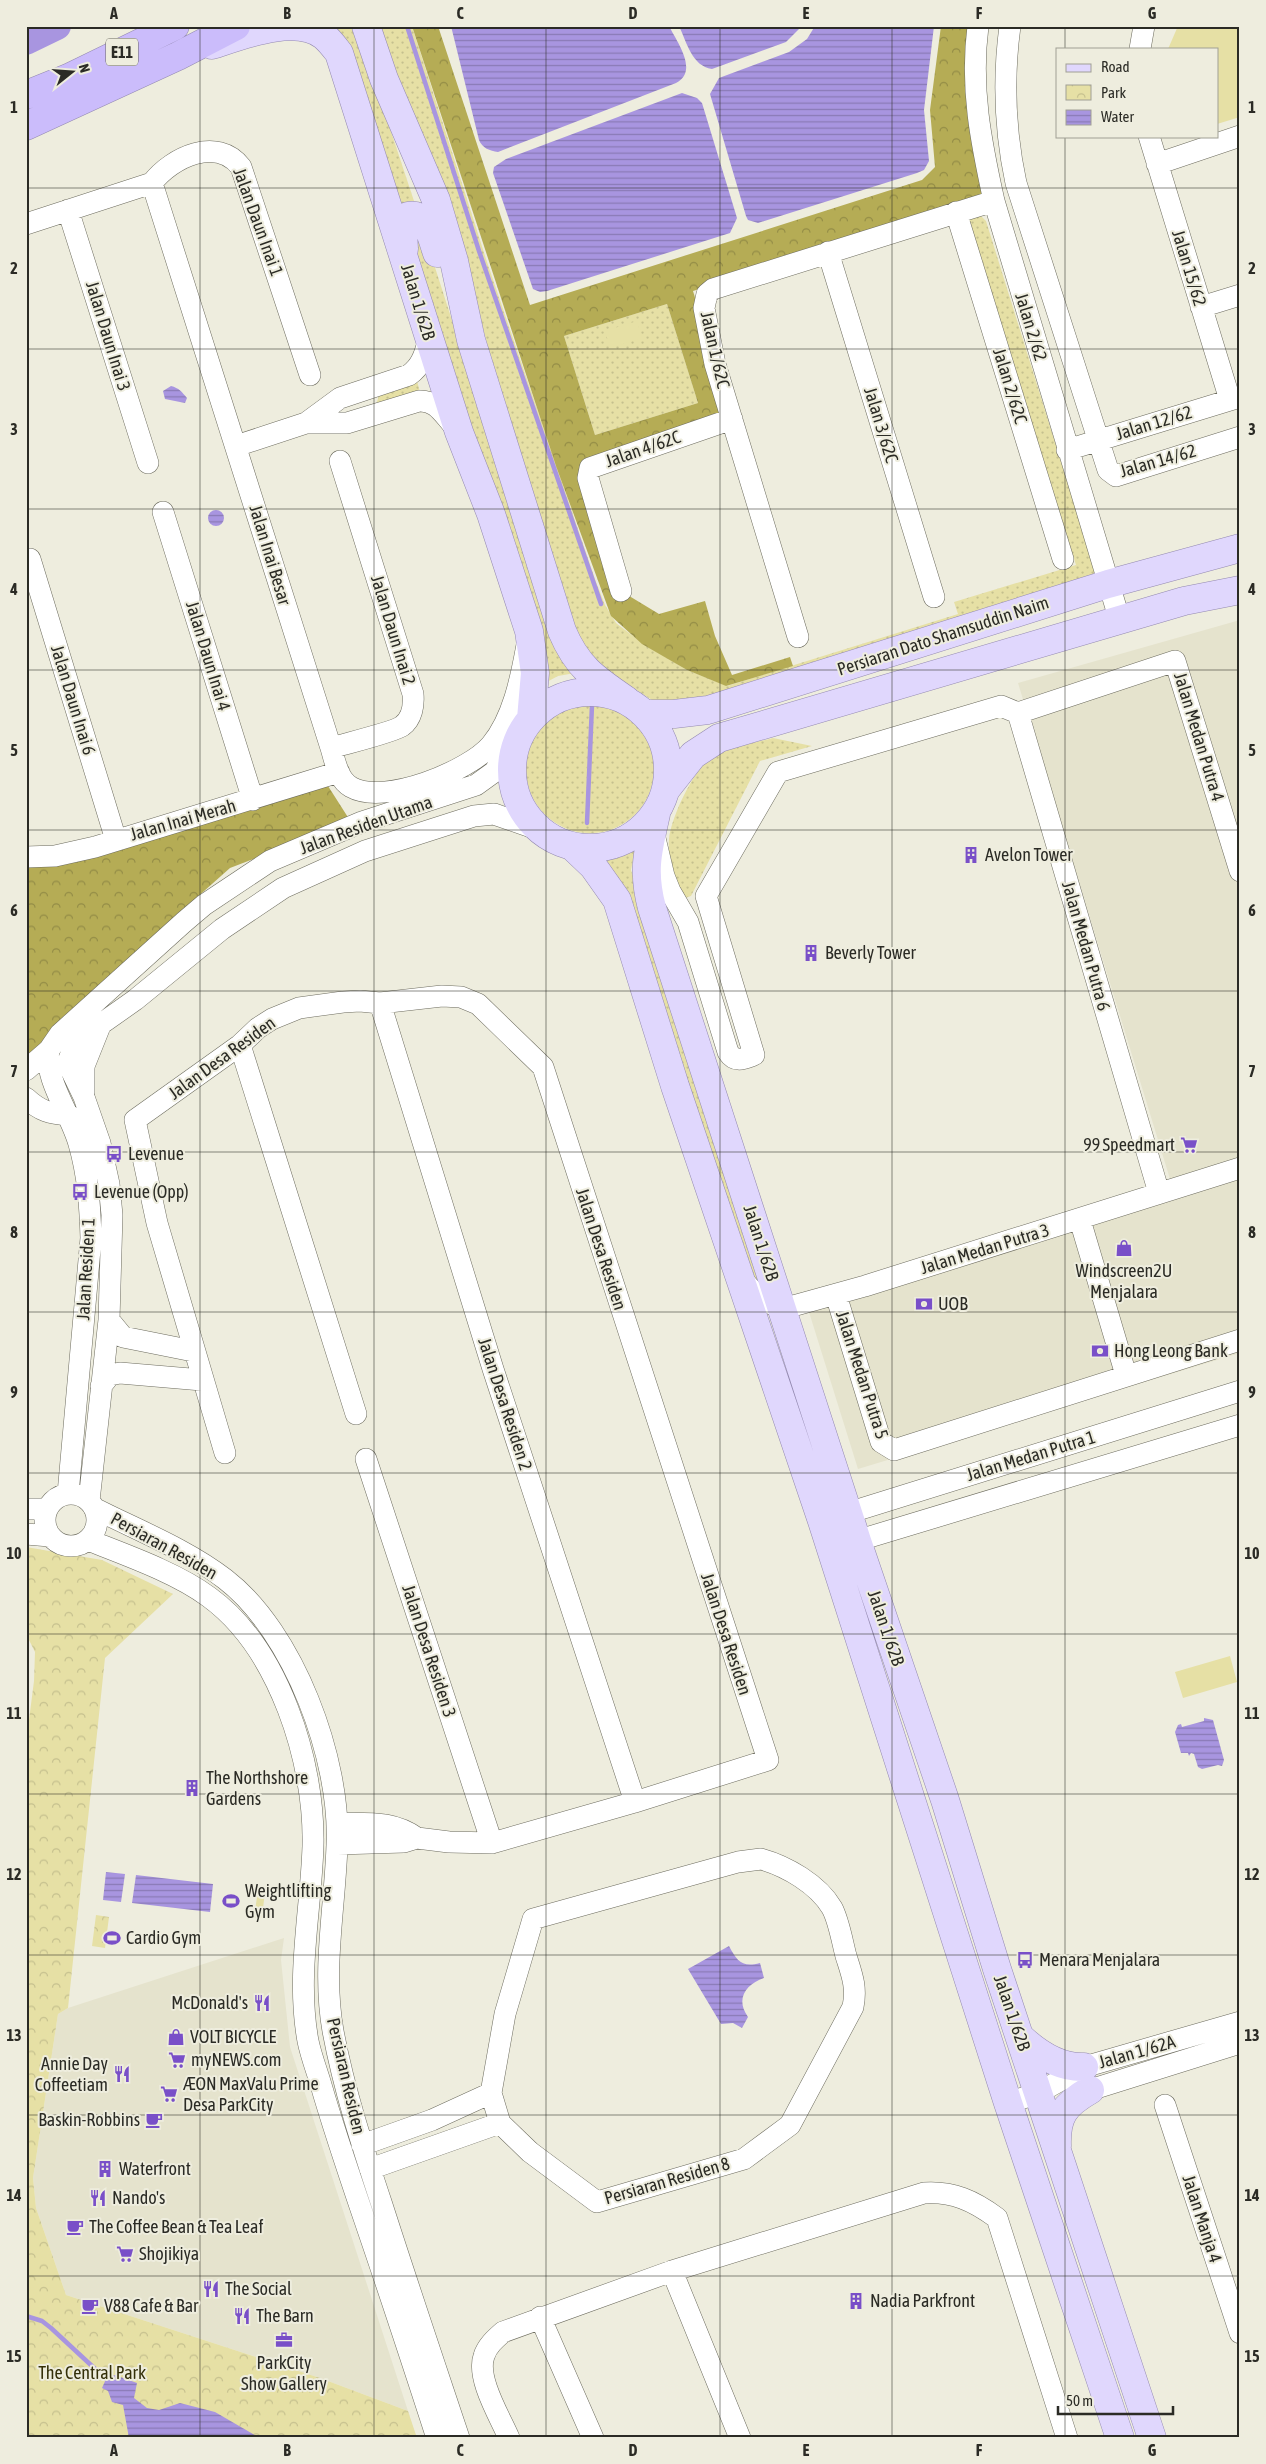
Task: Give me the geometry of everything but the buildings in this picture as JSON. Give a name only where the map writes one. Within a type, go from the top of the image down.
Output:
[{"type":"highway","points":[[68,78],[148,26]]},
{"type":"highway","name":"E11","points":[[26,95],[68,78],[175,26]]},
{"type":"highway","name":"E11","points":[[26,126],[178,56],[236,26]]},
{"type":"main road","points":[[366,26],[384,79],[436,200],[454,261],[470,340]]},
{"type":"main road","name":"Jalan 1/62B","points":[[178,56],[251,33],[281,27],[307,28],[324,36],[339,54],[459,432],[491,514],[529,631],[535,673],[525,727]]},
{"type":"main road","points":[[404,258],[404,222],[408,216],[419,216],[428,229],[470,340],[566,642],[576,660],[588,674],[636,707],[661,735],[664,744],[668,761],[667,788],[654,819],[640,832],[619,844],[596,849],[573,847],[555,840],[540,830],[526,814],[516,795],[512,774],[514,753],[525,727],[550,702],[575,692],[601,692],[636,707]]},
{"type":"main road","name":"Persiaran Dato Shamsuddin Naim","points":[[636,707],[674,714],[708,710],[1108,584],[1240,548]]},
{"type":"main road","name":"Persiaran Dato Shamsuddin Naim","points":[[667,788],[693,755],[719,738],[1184,601],[1240,590]]},
{"type":"main road","name":"Jalan 1/62B","points":[[654,819],[646,856],[646,882],[649,896],[857,1541],[945,1800],[1038,2094],[1152,2438]]},
{"type":"main road","name":"Jalan 1/62B","points":[[573,847],[593,866],[616,900],[739,1276],[822,1521],[1008,2103],[1120,2438]]},
{"type":"main road","points":[[1020,2037],[1031,2047],[1087,2079],[1062,2114],[1058,2123],[1057,2149]]},
{"type":"street","name":"Jalan 2/62","points":[[978,26],[975,73],[978,131],[994,201],[1067,450],[1120,621]]},
{"type":"street","name":"Jalan 2/62","points":[[1010,26],[1006,75],[1011,159],[1016,183],[1099,440]]},
{"type":"street","points":[[1140,48],[1144,26]]},
{"type":"street","points":[[1157,164],[1240,136]]},
{"type":"street","name":"Jalan 15/62","points":[[1150,138],[1201,307],[1235,398]]},
{"type":"street","name":"Jalan Daun Inai 1","points":[[152,183],[160,173],[177,160],[214,150],[235,159],[241,167],[310,375]]},
{"type":"street","points":[[26,224],[152,183]]},
{"type":"street","name":"Jalan Inai Besar","points":[[152,183],[331,748],[344,782],[352,788],[371,792],[384,792],[435,778],[462,768],[477,758],[492,744],[510,710],[524,664],[529,631]]},
{"type":"street","name":"Jalan 1/62C","points":[[798,637],[715,364],[704,308],[707,294],[713,290],[828,252],[994,201]]},
{"type":"street","name":"Jalan Daun Inai 3","points":[[68,210],[148,463]]},
{"type":"street","name":"Jalan 2/62C","points":[[956,212],[1063,559]]},
{"type":"street","name":"Jalan 3/62C","points":[[828,252],[934,597]]},
{"type":"street","points":[[1201,307],[1240,295]]},
{"type":"street","points":[[306,423],[334,402],[409,375],[416,370],[424,357],[429,338]]},
{"type":"street","points":[[358,392],[366,417]]},
{"type":"street","name":"Jalan 12/62","points":[[1067,450],[1235,398]]},
{"type":"street","points":[[236,446],[306,423],[347,422],[419,401],[434,403],[459,432]]},
{"type":"street","name":"Jalan 4/62C","points":[[621,591],[588,478],[590,468],[732,419]]},
{"type":"street","name":"Jalan 14/62","points":[[1099,440],[1108,470],[1116,476],[1240,437]]},
{"type":"street","name":"Jalan Daun Inai 2","points":[[331,748],[402,727],[412,713],[414,704],[413,694],[340,461]]},
{"type":"street","name":"Jalan Daun Inai 4","points":[[164,512],[253,800]]},
{"type":"street","name":"Jalan Daun Inai 6","points":[[30,560],[116,840]]},
{"type":"street","name":"Jalan Medan Putra 4","points":[[1018,713],[1175,661],[1240,871]]},
{"type":"street","points":[[654,819],[656,844],[664,876],[670,891],[688,922],[728,1052],[732,1057],[739,1060],[754,1055],[706,896],[778,772],[1001,706],[1018,713]]},
{"type":"street","name":"Jalan Medan Putra 6","points":[[1018,713],[1159,1193]]},
{"type":"street","name":"Jalan Residen Utama","points":[[26,1070],[49,1050],[60,1034],[184,922],[212,900],[270,861],[362,822],[476,785],[494,772],[525,727]]},
{"type":"street","name":"Jalan Inai Merah","points":[[26,857],[55,856],[116,840],[253,800],[339,772]]},
{"type":"street","name":"Jalan Residen Utama","points":[[70,1058],[75,1046],[101,1024],[135,1000],[222,929],[283,888],[352,856],[479,815],[494,814],[540,830]]},
{"type":"street","name":"Jalan Desa Residen","points":[[225,1453],[156,1223],[135,1120],[240,1045],[258,1028],[272,1019],[299,1008],[360,1001],[380,1003],[442,996],[461,997],[478,1004],[543,1067],[625,1326],[768,1760],[635,1802],[492,1843],[449,1842],[417,1838],[404,1829],[382,1824],[337,1834]]},
{"type":"street","name":"Jalan Desa Residen 2","points":[[380,1003],[493,1369],[635,1802]]},
{"type":"street","points":[[84,1097],[84,1066],[101,1024]]},
{"type":"street","points":[[240,1045],[356,1414]]},
{"type":"street","points":[[49,1050],[70,1058]]},
{"type":"street","name":"Jalan Residen 1","points":[[49,1050],[49,1070],[69,1115],[84,1166],[88,1190],[91,1238],[68,1494]]},
{"type":"street","name":"Jalan Residen 1","points":[[70,1058],[71,1070],[84,1097],[100,1143],[109,1184],[112,1215],[109,1320],[101,1386],[91,1504]]},
{"type":"street","points":[[26,1099],[39,1110],[49,1114],[69,1115]]},
{"type":"street","name":"Jalan Medan Putra 3","points":[[782,1308],[836,1295],[1080,1220],[1240,1168]]},
{"type":"street","points":[[1080,1220],[1126,1375],[1240,1340]]},
{"type":"street","points":[[739,1276],[759,1298],[782,1308]]},
{"type":"street","name":"Jalan Medan Putra 5","points":[[836,1295],[881,1442],[894,1450],[1126,1375]]},
{"type":"street","points":[[109,1320],[123,1337],[193,1351]]},
{"type":"street","points":[[101,1386],[110,1375],[120,1373],[202,1380]]},
{"type":"street","name":"Jalan Medan Putra 1","points":[[822,1521],[1240,1391]]},
{"type":"street","name":"Jalan Medan Putra 1","points":[[831,1549],[1240,1425]]},
{"type":"street","name":"Jalan Desa Residen 3","points":[[366,1459],[492,1843]]},
{"type":"street","points":[[68,1494],[75,1494],[91,1504],[97,1525],[88,1540],[73,1547],[57,1542],[50,1536],[37,1509],[68,1494]]},
{"type":"street","name":"Persiaran Residen","points":[[91,1504],[204,1564],[228,1581],[259,1612],[281,1644],[299,1678],[323,1745],[331,1776],[337,1834],[328,1941],[329,2000],[339,2061],[362,2145],[459,2438]]},
{"type":"street","points":[[26,1534],[50,1536]]},
{"type":"street","name":"Persiaran Residen","points":[[88,1540],[189,1584],[209,1596],[225,1610],[243,1630],[262,1658],[292,1720],[304,1756],[313,1820],[303,1967],[308,2042],[337,2141],[437,2438]]},
{"type":"street","name":"Persiaran Residen 8","points":[[761,1859],[781,1865],[790,1871],[820,1893],[832,1909],[856,1990],[853,2007],[813,2087],[790,2125],[744,2159],[597,2202],[530,2152],[500,2122],[491,2093],[505,2014],[533,1919],[738,1862],[761,1859]]},
{"type":"street","name":"Jalan 1/62A","points":[[1008,2103],[1087,2079],[1240,2022]]},
{"type":"street","name":"Jalan 1/62A","points":[[1087,2079],[1240,2043]]},
{"type":"street","points":[[362,2145],[432,2120],[491,2093]]},
{"type":"street","name":"Jalan Manja 4","points":[[1165,2105],[1240,2333]]},
{"type":"street","points":[[432,2120],[442,2145]]},
{"type":"street","points":[[370,2169],[442,2145],[500,2122]]},
{"type":"street","points":[[509,2438],[484,2382],[482,2368],[484,2357],[491,2343],[502,2332],[672,2271],[924,2193],[938,2192],[976,2202],[997,2218],[1067,2438]]},
{"type":"street","points":[[672,2271],[740,2438]]},
{"type":"street","points":[[540,2317],[593,2438]]},
{"type":"shaded area","points":[[1240,620],[1240,1353],[858,1469],[809,1312],[1170,1179],[1018,683]]},
{"type":"shaded area","points":[[284,1938],[281,1960],[290,2047],[408,2411],[320,2378],[66,2295],[36,2208],[33,2178],[58,2014],[68,2008]]},
{"type":"green space","points":[[325,26],[356,26],[415,204],[400,209]]},
{"type":"green space","points":[[373,26],[412,26],[486,259],[596,582],[605,605],[616,623],[642,643],[687,670],[727,686],[958,614],[954,602],[1076,565],[969,224],[970,219],[981,216],[986,221],[1097,577],[694,708],[652,700],[583,655],[512,432],[471,286]]},
{"type":"green space","points":[[412,26],[438,26],[530,305],[922,180],[935,167],[930,110],[941,26],[975,26],[989,199],[693,291],[732,419],[582,467],[621,591],[659,614],[705,601],[715,636],[732,675],[790,657],[793,666],[726,686],[687,670],[642,644],[611,616],[556,466]],"holes":[[[667,304],[698,403],[595,435],[564,336]]]},
{"type":"green space","points":[[1178,26],[1240,26],[1240,117],[1218,124],[1218,48],[1168,48]]},
{"type":"green space","points":[[409,230],[424,233],[540,595],[575,673],[558,676],[543,684]]},
{"type":"green space","points":[[667,304],[698,403],[595,435],[564,336]]},
{"type":"green space","points":[[637,321],[642,338],[610,348],[605,331]]},
{"type":"green space","points":[[417,381],[420,392],[380,404],[377,402],[380,391]]},
{"type":"green space","points":[[590,705],[614,710],[626,716],[635,724],[643,733],[649,745],[654,769],[649,793],[643,805],[635,814],[626,822],[614,828],[590,833],[566,828],[554,822],[545,814],[537,805],[531,793],[526,769],[531,745],[537,733],[545,724],[554,716],[566,710]]},
{"type":"green space","points":[[773,738],[812,746],[760,761],[691,896],[685,898],[673,870],[669,854],[669,839],[674,818],[686,791],[701,768],[717,753],[737,746]]},
{"type":"green space","points":[[328,786],[351,822],[230,868],[176,916],[26,1061],[26,867]]},
{"type":"green space","points":[[636,845],[631,870],[767,1290],[748,1273],[617,876],[600,856]]},
{"type":"green space","name":"The Central Park","points":[[26,1547],[102,1560],[173,1594],[105,1658],[68,2008],[58,2014],[33,2178],[36,2208],[66,2295],[320,2378],[408,2411],[417,2438],[26,2438],[26,1743],[34,1681],[35,1652],[26,1634]]},
{"type":"green space","points":[[1230,1656],[1237,1682],[1183,1698],[1175,1672]]},
{"type":"green space","points":[[258,1890],[265,1891],[262,1918],[254,1918]]},
{"type":"green space","points":[[96,1915],[109,1917],[105,1948],[92,1946]]},
{"type":"water","points":[[451,26],[669,26],[681,48],[686,71],[683,78],[676,83],[495,152],[480,143]]},
{"type":"water","points":[[679,26],[802,26],[786,42],[712,69],[705,67],[695,59]]},
{"type":"water","points":[[815,26],[934,26],[924,110],[929,161],[924,170],[917,173],[758,223],[748,220],[710,94],[719,78],[789,52],[807,39]]},
{"type":"water","points":[[682,93],[697,98],[702,103],[737,218],[730,233],[547,291],[540,292],[533,289],[493,173],[494,167],[506,159]]},
{"type":"water","points":[[171,386],[182,392],[187,398],[185,403],[165,399],[163,391]]},
{"type":"water","points":[[213,510],[219,510],[224,515],[222,524],[213,526],[208,521],[208,515]]},
{"type":"water","points":[[1204,1718],[1213,1720],[1224,1760],[1222,1766],[1218,1765],[1202,1769],[1198,1767],[1194,1754],[1191,1753],[1189,1756],[1188,1753],[1181,1753],[1175,1732],[1178,1725],[1181,1724],[1182,1727],[1204,1721]]},
{"type":"water","points":[[106,1872],[125,1874],[121,1902],[103,1900]]},
{"type":"water","points":[[136,1875],[213,1884],[210,1912],[132,1903]]},
{"type":"water","points":[[729,1946],[735,1956],[744,1964],[760,1963],[764,1978],[752,1984],[744,1993],[742,2004],[748,2017],[742,2028],[733,2023],[721,2024],[688,1969]]},
{"type":"water","points":[[115,2375],[137,2383],[134,2398],[147,2408],[159,2410],[180,2403],[215,2412],[260,2438],[129,2438],[123,2405],[112,2402],[108,2391],[102,2388],[106,2379]]},
{"type":"waterway","points":[[26,41],[57,26]]},
{"type":"waterway","points":[[407,26],[479,251],[601,604]]},
{"type":"waterway","points":[[587,823],[592,705]]},
{"type":"waterway","points":[[26,2316],[42,2321],[51,2328],[106,2379]]},
{"type":"place","name":"Avelon Tower","points":[[971,855]]},
{"type":"place","name":"Beverly Tower","points":[[811,953]]},
{"type":"place","name":"99 Speedmart","points":[[1189,1145]]},
{"type":"place","name":"Levenue","points":[[114,1154]]},
{"type":"place","name":"Levenue (Opp)","points":[[80,1192]]},
{"type":"place","name":"Windscreen2U Menjalara","points":[[1124,1248]]},
{"type":"place","name":"UOB","points":[[924,1304]]},
{"type":"place","name":"Hong Leong Bank","points":[[1100,1351]]},
{"type":"place","name":"The Northshore Gardens","points":[[192,1788]]},
{"type":"place","name":"Weightlifting Gym","points":[[231,1901]]},
{"type":"place","name":"Cardio Gym","points":[[112,1938]]},
{"type":"place","name":"Menara Menjalara","points":[[1025,1960]]},
{"type":"place","name":"McDonald's","points":[[262,2003]]},
{"type":"place","name":"VOLT BICYCLE","points":[[176,2037]]},
{"type":"place","name":"myNEWS.com","points":[[177,2060]]},
{"type":"place","name":"Annie Day Coffeetiam","points":[[122,2074]]},
{"type":"place","name":"ÆON MaxValu Prime Desa ParkCity","points":[[169,2094]]},
{"type":"place","name":"Baskin-Robbins","points":[[154,2120]]},
{"type":"place","name":"Waterfront","points":[[105,2169]]},
{"type":"place","name":"Nando's","points":[[98,2198]]},
{"type":"place","name":"The Coffee Bean & Tea Leaf","points":[[75,2227]]},
{"type":"place","name":"Shojikiya","points":[[125,2254]]},
{"type":"place","name":"The Social","points":[[211,2289]]},
{"type":"place","name":"Nadia Parkfront","points":[[856,2301]]},
{"type":"place","name":"V88 Cafe & Bar","points":[[90,2306]]},
{"type":"place","name":"The Barn","points":[[242,2316]]},
{"type":"place","name":"ParkCity Show Gallery","points":[[284,2340]]}]
